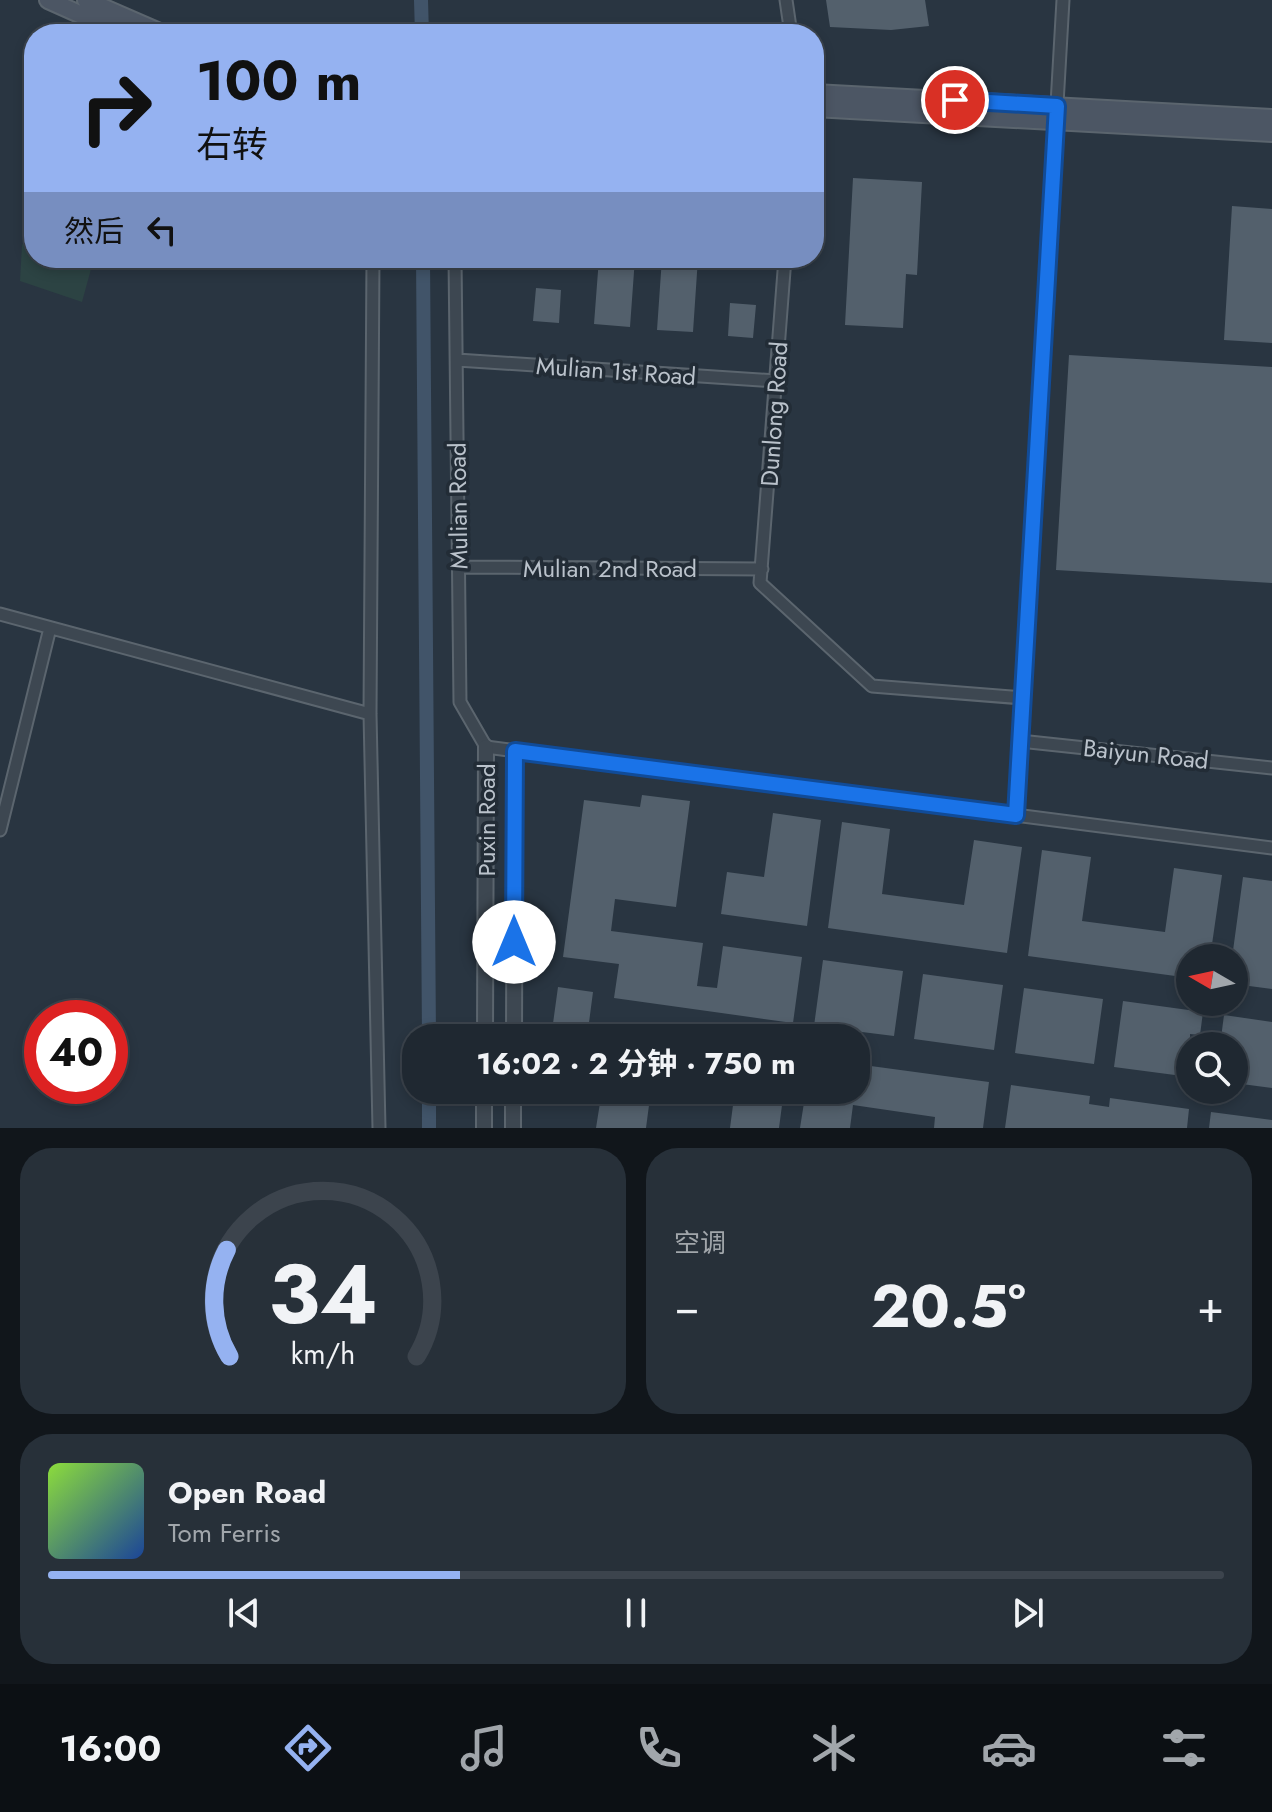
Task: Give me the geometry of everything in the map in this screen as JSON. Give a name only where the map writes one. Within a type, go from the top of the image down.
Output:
[{"type":"main road","points":[[48,0],[102,24]]},
{"type":"main road","points":[[86,0],[141,24]]},
{"type":"main road","points":[[824,94],[1272,133]]},
{"type":"main road","points":[[824,108],[1272,118]]},
{"type":"street","points":[[786,0],[790,24]]},
{"type":"street","points":[[1016,815],[1063,0]]},
{"type":"street","points":[[373,268],[370,714],[379,1128]]},
{"type":"street","name":"Mulian Road","points":[[455,268],[460,702],[486,747]]},
{"type":"street","name":"Dunlong Road","points":[[762,569],[784,268]]},
{"type":"street","name":"Mulian 1st Road","points":[[457,360],[776,381]]},
{"type":"street","name":"Mulian 2nd Road","points":[[459,567],[762,569]]},
{"type":"street","points":[[762,569],[760,583],[872,686],[1023,698]]},
{"type":"street","points":[[0,614],[370,714]]},
{"type":"street","points":[[0,830],[50,628]]},
{"type":"street","name":"Baiyun Road","points":[[1020,741],[1272,768]]},
{"type":"street","points":[[486,747],[1272,848]]},
{"type":"street","name":"Puxin Road","points":[[485,1024],[486,747]]},
{"type":"street","name":"Puxin Road","points":[[514,1024],[515,751]]},
{"type":"street","points":[[484,1104],[484,1128]]},
{"type":"street","points":[[513,1104],[513,1128]]},
{"type":"green space","points":[[24,241],[24,268],[91,268],[82,302],[20,281]]},
{"type":"building","points":[[826,0],[925,0],[929,26],[891,30],[830,27]]},
{"type":"building","points":[[853,178],[922,182],[917,275],[906,274],[903,328],[845,325]]},
{"type":"building","points":[[1232,206],[1272,209],[1272,343],[1224,340]]},
{"type":"building","points":[[598,268],[634,268],[630,327],[594,324]]},
{"type":"building","points":[[661,268],[697,268],[693,332],[657,330]]},
{"type":"building","points":[[536,288],[561,290],[559,323],[533,321]]},
{"type":"building","points":[[730,303],[756,305],[753,338],[728,336]]},
{"type":"building","points":[[1069,355],[1272,367],[1272,583],[1056,570]]},
{"type":"building","points":[[642,795],[690,801],[676,907],[615,899],[611,931],[703,943],[697,986],[717,988],[723,946],[802,957],[793,1023],[614,998],[619,964],[563,957],[584,800],[640,807]]},
{"type":"building","points":[[773,813],[821,820],[807,926],[721,914],[727,872],[764,877]]},
{"type":"building","points":[[842,822],[890,829],[882,894],[964,905],[974,840],[1022,847],[1007,953],[828,928]]},
{"type":"building","points":[[1042,850],[1091,857],[1082,921],[1165,932],[1174,868],[1222,875],[1212,944],[1176,944],[1176,976],[1028,956]]},
{"type":"building","points":[[1243,877],[1272,881],[1272,989],[1248,986],[1248,944],[1234,944]]},
{"type":"building","points":[[823,960],[903,971],[894,1036],[870,1033],[870,1024],[814,1024]]},
{"type":"building","points":[[923,974],[1003,985],[994,1050],[914,1039]]},
{"type":"building","points":[[558,987],[593,992],[589,1024],[553,1024]]},
{"type":"building","points":[[1024,988],[1103,999],[1094,1064],[1015,1053]]},
{"type":"building","points":[[1123,1001],[1176,1008],[1176,1016],[1202,1016],[1200,1032],[1176,1032],[1176,1075],[1114,1067]]},
{"type":"building","points":[[1224,1016],[1272,1022],[1272,1088],[1248,1085],[1248,1032],[1222,1032]]},
{"type":"building","points":[[870,1066],[989,1082],[983,1128],[934,1128],[935,1117],[853,1105],[850,1128],[800,1128],[804,1104],[870,1104]]},
{"type":"building","points":[[1011,1085],[1090,1096],[1089,1104],[1109,1107],[1110,1098],[1189,1109],[1187,1128],[1005,1128]]},
{"type":"building","points":[[600,1104],[649,1104],[646,1128],[596,1128]]},
{"type":"building","points":[[733,1104],[782,1104],[779,1128],[730,1128]]},
{"type":"building","points":[[1211,1112],[1272,1120],[1272,1128],[1209,1128]]},
{"type":"waterway","points":[[421,0],[422,24]]},
{"type":"waterway","points":[[423,268],[429,1024]]},
{"type":"waterway","points":[[429,1104],[429,1128]]},
{"type":"route","points":[[514,942],[515,751],[1016,815],[1057,106],[955,100]]}]
